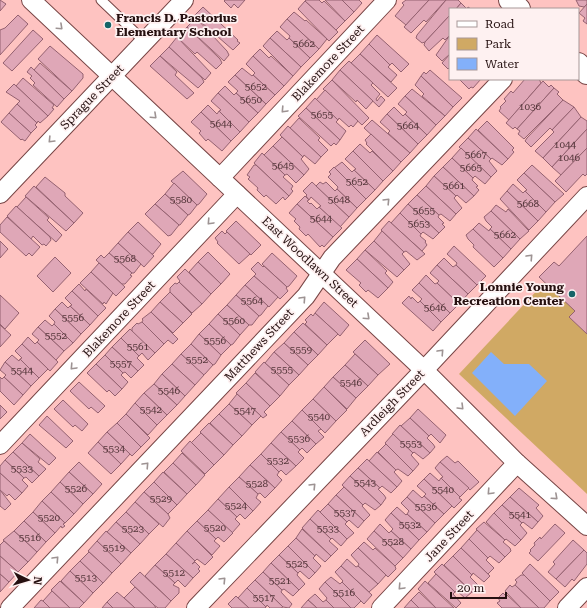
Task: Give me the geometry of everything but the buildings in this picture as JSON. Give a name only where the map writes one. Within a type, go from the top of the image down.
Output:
[{"type":"street","name":"East Woodlawn Street","points":[[31,0],[424,370],[517,463],[587,526]]},
{"type":"street","name":"Sprague Street","points":[[0,194],[184,0]]},
{"type":"street","name":"Blakemore Street","points":[[220,178],[387,0]]},
{"type":"street","points":[[510,0],[518,8]]},
{"type":"street","points":[[579,65],[587,73]]},
{"type":"street","name":"Matthews Street","points":[[10,608],[306,296],[332,258],[502,80]]},
{"type":"street","name":"Blakemore Street","points":[[0,445],[237,194]]},
{"type":"street","name":"Ardleigh Street","points":[[196,608],[424,370],[587,196]]},
{"type":"street","name":"Jane Street","points":[[381,608],[517,463]]},
{"type":"street","points":[[567,608],[587,587]]},
{"type":"lane","points":[[102,0],[145,42]]},
{"type":"green space","points":[[587,237],[587,494],[459,374]]},
{"type":"water","points":[[491,352],[504,364],[529,364],[547,381],[515,416],[472,373]]},
{"type":"place","name":"Francis D. Pastorius Elementary School","points":[[108,25]]},
{"type":"place","name":"Lonnie Young Recreation Center","points":[[572,294]]}]
